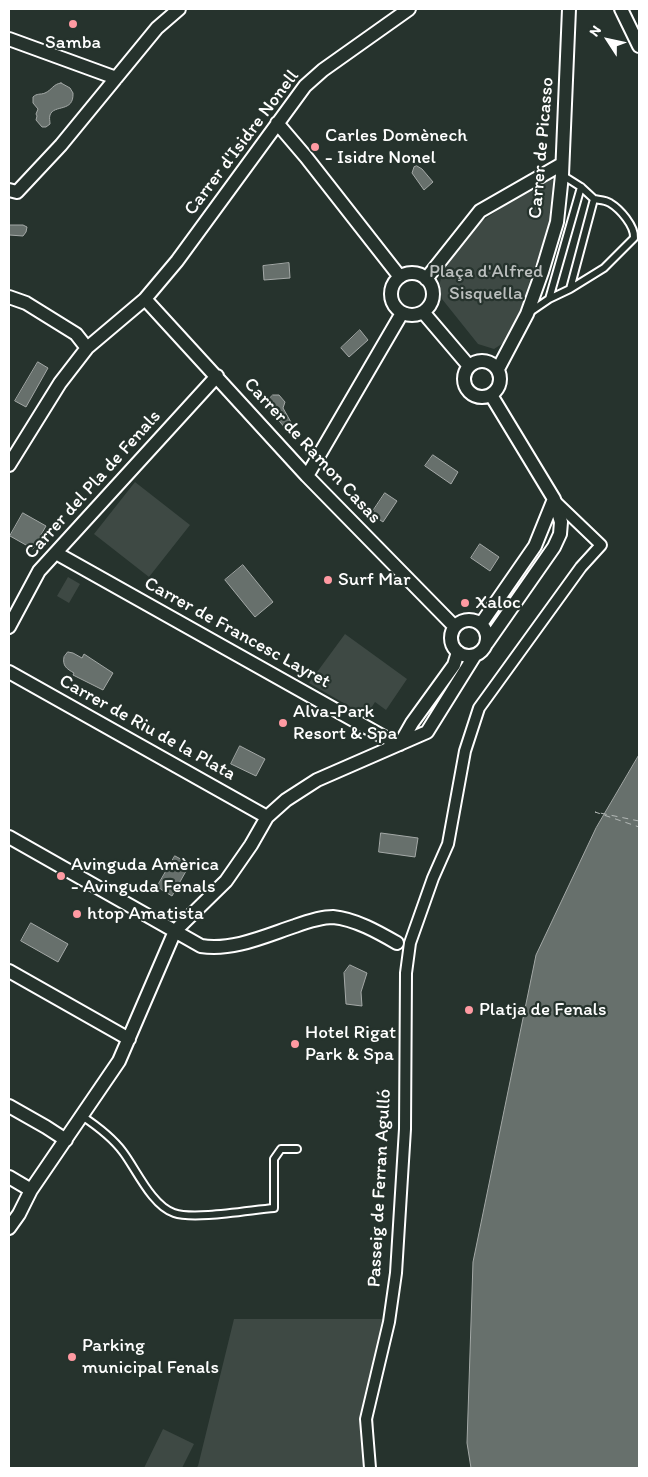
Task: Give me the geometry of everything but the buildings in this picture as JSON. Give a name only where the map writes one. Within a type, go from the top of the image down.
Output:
[{"type":"street","points":[[9,190],[17,192],[61,145],[157,28],[178,9]]},
{"type":"street","name":"Carrer d'Isidre Nonell","points":[[9,465],[60,383],[87,348],[145,298],[176,261],[305,86],[323,70],[409,9]]},
{"type":"street","name":"Carrer de Picasso","points":[[498,369],[527,314],[542,272],[556,222],[562,170],[569,9]]},
{"type":"street","points":[[622,9],[639,46]]},
{"type":"street","points":[[9,39],[116,78]]},
{"type":"street","points":[[277,123],[400,277]]},
{"type":"street","points":[[426,279],[480,211],[562,170]]},
{"type":"street","points":[[413,273],[426,279],[430,284],[433,296],[423,312],[413,315],[402,313],[392,303],[391,288],[400,277],[413,273]]},
{"type":"street","points":[[9,297],[26,303],[76,334],[87,348]]},
{"type":"street","name":"Carrer de Ramon Casas","points":[[145,298],[307,476],[454,626]]},
{"type":"street","points":[[423,312],[469,366]]},
{"type":"street","points":[[307,476],[402,313]]},
{"type":"street","points":[[479,361],[484,361],[498,369],[500,375],[499,386],[491,395],[480,397],[469,392],[464,382],[464,376],[469,366],[479,361]]},
{"type":"street","name":"Carrer del Pla de Fenals","points":[[9,627],[38,571],[217,376]]},
{"type":"street","points":[[9,1215],[31,1190],[119,1061],[175,931],[226,881],[252,845],[267,817],[286,800],[317,780],[427,732],[476,655],[482,650],[554,547],[560,534],[561,522],[554,499],[491,395]]},
{"type":"street","points":[[480,624],[534,546],[554,499]]},
{"type":"street","name":"Passeig de Ferran Agulló","points":[[370,1468],[366,1419],[389,1322],[396,1272],[404,1129],[406,973],[410,943],[433,878],[448,844],[465,751],[479,708],[581,567],[601,545],[554,499]]},
{"type":"street","name":"Carrer de Francesc Layret","points":[[56,553],[373,731],[400,744]]},
{"type":"street","points":[[476,655],[468,656],[458,652],[451,642],[450,634],[454,626],[460,621],[468,619],[478,621],[484,627],[487,643]]},
{"type":"street","points":[[400,744],[412,723],[454,665],[458,652]]},
{"type":"street","name":"Carrer de Riu de la Plata","points":[[9,672],[267,817]]},
{"type":"street","points":[[9,838],[201,946],[215,948],[251,941],[312,921],[332,917],[358,924],[397,943]]},
{"type":"street","points":[[9,971],[129,1039]]},
{"type":"street","points":[[9,1106],[66,1140]]},
{"type":"street","points":[[9,1177],[31,1190]]},
{"type":"street","points":[[9,1228],[19,1214],[31,1190]]},
{"type":"lane","points":[[527,314],[549,298],[570,289],[604,268],[634,238],[635,232],[628,221],[609,202],[594,199],[562,170]]},
{"type":"lane","points":[[549,298],[581,187]]},
{"type":"lane","points":[[570,289],[594,199]]},
{"type":"lane","points":[[82,1116],[106,1134],[122,1150],[154,1199],[172,1213],[189,1216],[274,1208],[274,1159],[281,1149],[297,1149]]},
{"type":"green space","name":"Plaça d'Alfred Sisquella","points":[[546,177],[555,181],[555,199],[547,231],[516,322],[508,340],[494,349],[478,344],[442,299],[439,286],[442,275],[461,242],[475,226]]},
{"type":"green space","points":[[135,482],[190,525],[149,577],[94,534]]},
{"type":"green space","points":[[68,577],[80,584],[69,603],[57,596]]},
{"type":"green space","points":[[345,634],[407,679],[386,710],[375,702],[366,716],[309,683]]},
{"type":"green space","points":[[234,1319],[395,1320],[374,1411],[375,1468],[196,1468]]},
{"type":"green space","points":[[163,1429],[194,1444],[182,1468],[144,1468]]},
{"type":"shaded area","points":[[61,83],[70,88],[73,93],[72,99],[67,106],[52,112],[50,124],[42,127],[36,120],[38,109],[33,103],[33,97],[45,93]]},
{"type":"shaded area","points":[[417,166],[433,182],[424,190],[412,173],[414,167]]},
{"type":"shaded area","points":[[9,225],[23,225],[27,227],[26,232],[23,236],[9,235]]},
{"type":"shaded area","points":[[289,263],[290,278],[264,280],[263,266]]},
{"type":"shaded area","points":[[360,330],[368,340],[349,357],[341,348]]},
{"type":"shaded area","points":[[38,362],[48,368],[26,407],[15,401]]},
{"type":"shaded area","points":[[273,395],[279,395],[285,402],[283,408],[292,424],[286,429],[268,408],[267,401]]},
{"type":"shaded area","points":[[433,455],[458,472],[451,484],[425,466]]},
{"type":"shaded area","points":[[385,493],[397,501],[383,522],[371,514]]},
{"type":"shaded area","points":[[23,513],[46,526],[33,549],[10,536]]},
{"type":"shaded area","points":[[480,544],[499,557],[490,571],[471,558]]},
{"type":"shaded area","points":[[243,565],[273,602],[255,617],[225,580]]},
{"type":"shaded area","points":[[68,652],[82,658],[84,654],[113,673],[103,690],[73,675],[74,673],[67,669],[64,665],[64,657]]},
{"type":"shaded area","points":[[240,746],[265,759],[256,776],[231,764]]},
{"type":"shaded area","points":[[639,755],[639,1468],[471,1468],[467,1443],[473,1262],[536,955],[596,828]]},
{"type":"shaded area","points":[[381,833],[418,838],[415,857],[379,852]]},
{"type":"shaded area","points":[[175,856],[190,864],[172,896],[157,887]]},
{"type":"shaded area","points":[[31,923],[68,944],[58,962],[21,941]]},
{"type":"shaded area","points":[[350,965],[367,973],[361,992],[362,1006],[346,1004],[344,973]]},
{"type":"ferry route","points":[[639,821],[595,812],[639,827]]},
{"type":"place","name":"Samba","points":[[73,24]]},
{"type":"place","name":"Carles Domènech - Isidre Nonel","points":[[315,147]]},
{"type":"place","name":"Surf Mar","points":[[328,580]]},
{"type":"place","name":"Xaloc","points":[[465,603]]},
{"type":"place","name":"Alva-Park Resort & Spa","points":[[283,723]]},
{"type":"place","name":"Avinguda Amèrica - Avinguda Fenals","points":[[61,876]]},
{"type":"place","name":"htop Amatista","points":[[77,914]]},
{"type":"place","name":"Platja de Fenals","points":[[469,1010]]},
{"type":"place","name":"Hotel Rigat Park & Spa","points":[[295,1044]]},
{"type":"place","name":"Parking municipal Fenals","points":[[72,1357]]}]
